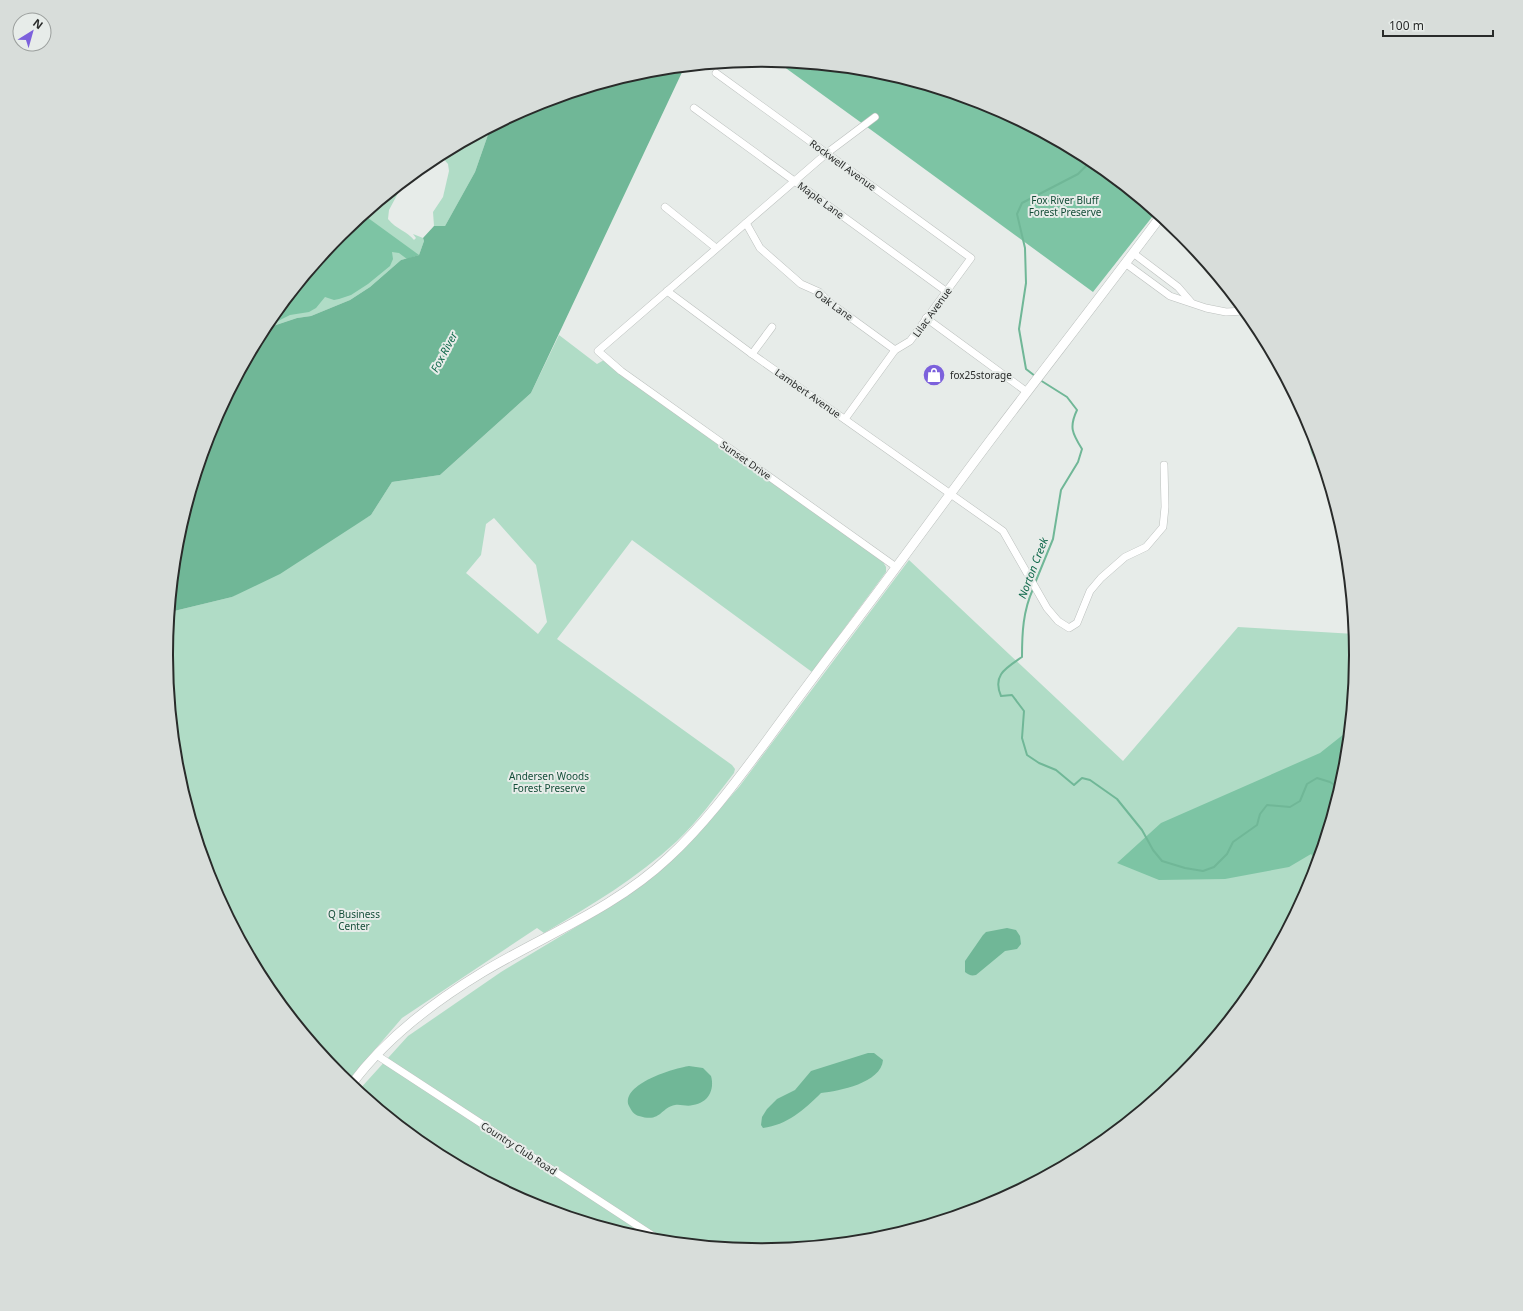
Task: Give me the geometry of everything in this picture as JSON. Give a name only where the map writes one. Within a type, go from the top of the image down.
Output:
[{"type":"main road","points":[[354,1081],[391,1041],[430,1008],[483,972],[548,938],[619,896],[646,877],[669,858],[712,810],[746,768],[950,494],[1157,220]]},
{"type":"street","name":"Rockwell Avenue","points":[[716,73],[971,257]]},
{"type":"street","name":"Maple Lane","points":[[694,108],[947,292]]},
{"type":"street","points":[[667,290],[827,153],[875,117]]},
{"type":"street","points":[[665,207],[716,248]]},
{"type":"street","name":"Oak Lane","points":[[746,223],[760,248],[801,284],[819,292],[829,302],[895,350]]},
{"type":"street","points":[[1133,253],[1178,287],[1191,302]]},
{"type":"street","name":"Lilac Avenue","points":[[845,419],[895,350],[910,342],[971,257]]},
{"type":"street","points":[[1125,264],[1170,296],[1206,308],[1226,312],[1238,311]]},
{"type":"street","name":"Sunset Drive","points":[[667,290],[598,351],[621,371],[896,567]]},
{"type":"street","name":"Lambert Avenue","points":[[667,290],[752,354],[1003,531],[1047,608],[1058,621],[1069,628],[1077,624],[1090,591],[1100,578],[1125,557],[1146,547],[1163,527],[1165,507],[1164,465]]},
{"type":"street","points":[[926,318],[1030,388]]},
{"type":"street","points":[[752,354],[772,327]]},
{"type":"street","name":"Country Club Road","points":[[378,1056],[649,1233]]},
{"type":"green space","name":"Fox River Bluff Forest Preserve","points":[[785,68],[838,72],[876,78],[951,98],[987,112],[1056,146],[1088,166],[1153,216],[1093,292]]},
{"type":"green space","points":[[488,135],[475,172],[445,226],[434,226],[433,212],[443,197],[449,171],[448,164],[444,160]]},
{"type":"green space","points":[[398,193],[389,210],[388,219],[414,240],[416,238],[413,234],[423,238],[424,241],[419,255],[401,260],[370,287],[350,300],[311,316],[297,318],[275,325],[319,267],[345,239],[373,213]]},
{"type":"green space","points":[[368,218],[419,255],[407,259],[399,253],[392,252],[393,259],[390,266],[368,284],[351,295],[334,300],[325,297],[316,308],[309,312],[290,315],[278,321],[319,267],[345,239]]},
{"type":"green space","name":"Andersen Woods Forest Preserve","points":[[559,335],[597,364],[604,360],[883,562],[886,567],[886,572],[812,672],[632,540],[557,639],[732,765],[735,769],[734,773],[707,808],[685,833],[646,867],[597,901],[544,933],[537,928],[402,1018],[351,1077],[319,1044],[272,982],[252,950],[234,916],[204,845],[184,770],[178,732],[174,694],[173,656],[175,611],[232,597],[371,515],[392,482],[440,475],[531,393]],"holes":[[[494,518],[536,565],[547,622],[538,634],[466,573],[481,555],[486,524]]]},
{"type":"green space","points":[[1310,444],[1317,461],[1311,453]]},
{"type":"green space","points":[[909,560],[1123,761],[1238,627],[1349,634],[1349,694],[1345,732],[1339,770],[1330,808],[1319,845],[1305,881],[1271,950],[1251,982],[1228,1014],[1204,1044],[1178,1072],[1150,1098],[1088,1145],[1056,1165],[1022,1183],[951,1213],[876,1233],[800,1243],[723,1243],[685,1239],[647,1233],[572,1213],[501,1183],[467,1165],[435,1145],[403,1122],[361,1087],[408,1036],[501,972],[606,909],[649,879],[687,846],[739,787]]},
{"type":"green space","points":[[1344,734],[1339,770],[1330,808],[1314,858],[1311,854],[1289,867],[1225,879],[1159,880],[1117,863],[1161,823],[1320,753]]},
{"type":"water","name":"Fox River","points":[[682,72],[531,393],[440,475],[392,482],[371,515],[280,574],[232,597],[175,611],[184,541],[204,466],[234,395],[252,361],[272,329],[275,325],[297,318],[311,316],[350,300],[370,287],[401,260],[419,255],[424,241],[423,238],[434,226],[445,226],[475,172],[488,135],[501,128],[572,98],[647,78]]},
{"type":"water","points":[[1007,928],[1016,930],[1020,936],[1021,944],[1017,949],[1005,951],[976,975],[970,975],[965,972],[965,961],[983,935],[986,932]]},
{"type":"water","points":[[868,1053],[874,1053],[883,1060],[875,1075],[848,1088],[821,1093],[795,1116],[780,1124],[763,1128],[761,1125],[762,1117],[767,1109],[777,1099],[795,1090],[811,1071]]},
{"type":"water","points":[[689,1066],[703,1068],[711,1076],[711,1091],[703,1102],[691,1106],[675,1105],[652,1118],[639,1116],[633,1112],[629,1106],[628,1098],[640,1084],[650,1078]]},
{"type":"waterway","name":"Norton Creek","points":[[1035,376],[1026,369],[1019,329],[1026,283],[1025,248],[1017,214],[1022,203],[1078,174],[1086,165]]},
{"type":"waterway","name":"Norton Creek","points":[[1035,583],[1053,539],[1061,490],[1078,462],[1082,449],[1076,439],[1072,426],[1077,410],[1067,397],[1040,380]]},
{"type":"waterway","name":"Norton Creek","points":[[1033,589],[1027,606],[1024,622],[1022,657],[1002,673],[999,677],[998,683],[1001,696],[1012,695],[1024,711],[1022,738],[1027,755],[1039,763],[1056,770],[1074,785],[1082,778],[1090,780],[1117,799],[1142,830],[1153,850],[1162,861],[1185,868],[1203,871],[1214,867],[1227,854],[1233,842],[1257,825],[1260,814],[1267,805],[1290,807],[1300,801],[1307,784],[1317,778],[1330,782],[1335,786]]},
{"type":"place","name":"fox25storage","points":[[934,375]]},
{"type":"park label","name":"Q Business Center","points":[[354,920]]}]
